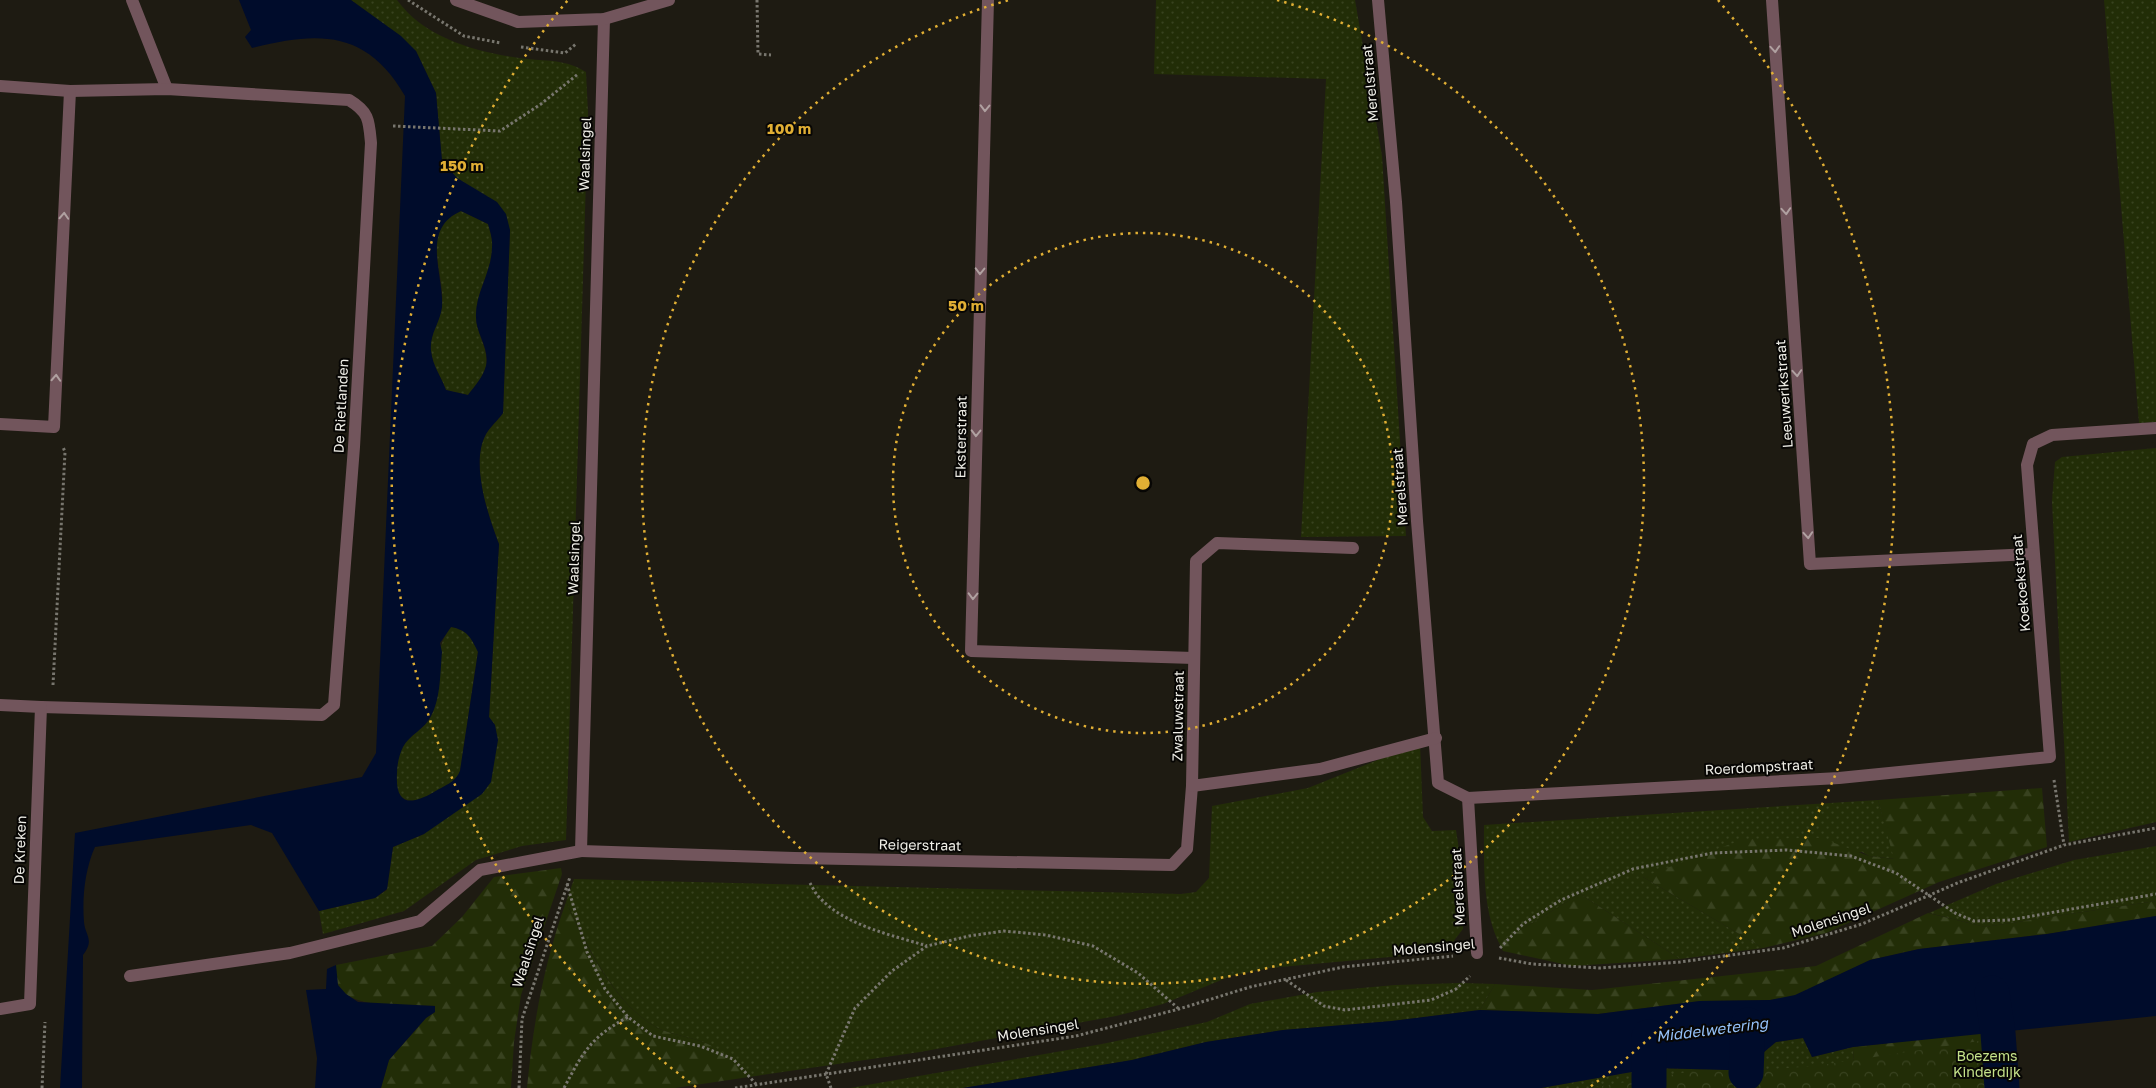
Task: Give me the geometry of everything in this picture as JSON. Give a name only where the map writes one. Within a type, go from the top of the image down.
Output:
[{"type":"street","points":[[132,0],[167,89]]},
{"type":"street","points":[[456,0],[518,22],[604,19],[669,0]]},
{"type":"street","name":"Eksterstraat","points":[[988,0],[971,651],[1194,658]]},
{"type":"street","name":"Merelstraat","points":[[1378,0],[1396,202],[1417,521],[1436,738],[1438,783],[1468,798],[1477,954]]},
{"type":"street","name":"Leeuwerikstraat","points":[[1772,0],[1810,564],[2033,554]]},
{"type":"street","name":"Waalsingel","points":[[582,851],[604,19]]},
{"type":"street","name":"De Rietlanden","points":[[0,86],[70,90],[167,89],[348,100],[362,108],[369,122],[371,143],[354,447],[334,705],[322,715],[41,707]]},
{"type":"street","points":[[0,424],[54,427],[70,90]]},
{"type":"street","name":"Koekoekstraat","points":[[2050,757],[2027,465],[2033,444],[2052,436],[2156,428]]},
{"type":"street","name":"Zwaluwstraat","points":[[1192,786],[1196,561],[1216,543],[1353,548]]},
{"type":"street","points":[[0,706],[41,707]]},
{"type":"street","name":"De Kreken","points":[[30,1004],[41,707]]},
{"type":"street","points":[[1192,786],[1320,769],[1436,738]]},
{"type":"street","name":"Roerdompstraat","points":[[1468,798],[1839,778],[2050,757]]},
{"type":"street","name":"Reigerstraat","points":[[130,976],[290,953],[420,921],[480,870],[582,851],[795,858],[1172,865],[1186,848],[1192,786]]},
{"type":"street","points":[[0,1009],[30,1004]]},
{"type":"path","points":[[756,0],[758,54],[771,55]]},
{"type":"path","points":[[388,126],[500,131],[541,104],[578,74],[603,49]]},
{"type":"path","points":[[41,707],[53,686],[65,452],[54,427]]},
{"type":"path","points":[[2050,757],[2064,844]]},
{"type":"path","name":"Molensingel","points":[[735,1088],[1076,1036],[1180,1009],[1250,987],[1342,967],[1477,954],[1532,964],[1600,968],[1680,962],[1783,948],[1862,924],[1930,895],[2064,844],[2156,828]]},
{"type":"path","points":[[1285,979],[1324,1006],[1345,1010],[1431,1000],[1456,989],[1523,924],[1561,900],[1633,869],[1712,853],[1787,850],[1851,856],[1896,872],[1955,913],[1974,921],[2010,920],[2156,894]]},
{"type":"path","name":"Waalsingel","points":[[519,1088],[522,1019],[567,884],[582,851]]},
{"type":"path","points":[[795,858],[820,899],[849,919],[927,946]]},
{"type":"path","points":[[567,884],[587,952],[606,989],[628,1017],[653,1036],[700,1046],[733,1059],[756,1085]]},
{"type":"path","points":[[831,1088],[826,1074],[855,1008],[892,971],[927,946],[1004,931],[1046,935],[1093,946],[1138,974],[1180,1009]]},
{"type":"path","points":[[30,1004],[46,1008],[42,1088]]},
{"type":"path","points":[[564,1088],[583,1051],[606,1029],[628,1017]]},
{"type":"green space","points":[[351,0],[397,0],[409,14],[423,25],[438,35],[455,42],[491,53],[558,62],[579,68],[586,72],[588,113],[566,840],[522,846],[476,860],[404,911],[323,934],[319,911],[375,898],[387,890],[393,847],[424,834],[495,725],[489,717],[499,544],[482,489],[480,459],[486,434],[503,413],[510,230],[475,190],[457,178],[442,161],[436,93],[416,51]]},
{"type":"green space","points":[[1156,0],[1355,0],[1382,156],[1406,536],[1301,537],[1326,79],[1154,74]]},
{"type":"green space","points":[[2104,0],[2156,0],[2156,422],[2139,423]]},
{"type":"green space","points":[[461,211],[488,224],[492,244],[489,265],[476,308],[478,329],[486,353],[486,366],[481,378],[468,395],[446,390],[433,362],[431,351],[432,335],[440,316],[442,298],[437,242],[440,230],[448,220]]},
{"type":"green space","points":[[2156,448],[2156,822],[2069,842],[2052,501],[2055,462],[2062,457]]},
{"type":"green space","points":[[451,627],[461,630],[468,635],[478,651],[460,771],[452,782],[444,787],[418,800],[408,800],[402,797],[397,790],[396,770],[398,759],[408,739],[426,724],[432,714],[437,692],[441,647]]},
{"type":"green space","points":[[1420,743],[1423,817],[1432,831],[1456,830],[1464,883],[1463,929],[1445,952],[1270,968],[1231,976],[1163,1004],[1116,1016],[920,1052],[749,1077],[714,1047],[656,1027],[627,1004],[592,954],[566,902],[574,879],[1181,894],[1196,892],[1209,878],[1212,806],[1308,788]]},
{"type":"green space","points":[[2042,788],[2047,847],[1939,882],[1826,933],[1763,948],[1643,877],[1744,839],[1821,838],[1869,856],[1894,859],[1878,800]]},
{"type":"green space","points":[[1878,800],[1895,859],[1869,856],[1862,852],[1643,877],[1763,948],[1680,959],[1580,894],[1499,943],[1493,929],[1485,885],[1484,825]]},
{"type":"green space","points":[[2156,846],[2156,901],[1985,927],[1929,913],[1996,884],[2074,860]]},
{"type":"green space","points":[[561,868],[562,874],[521,995],[514,1042],[511,1088],[381,1088],[389,1060],[426,1018],[435,1012],[435,1006],[397,1006],[354,999],[344,993],[338,985],[336,965],[432,946],[462,917],[494,877]]},
{"type":"green space","points":[[1580,894],[1680,959],[1572,966],[1503,951],[1499,943]]},
{"type":"green space","points":[[2156,901],[2156,916],[2047,934],[1919,949],[1870,960],[1795,996],[1770,1000],[1700,1001],[1598,1014],[1480,1010],[1495,984],[1592,990],[1816,966],[1928,913],[1985,927]]},
{"type":"green space","points":[[566,902],[582,936],[602,971],[627,1004],[656,1027],[700,1041],[721,1051],[749,1077],[675,1088],[527,1088],[540,994],[551,948]]},
{"type":"green space","points":[[1495,984],[1480,1010],[1392,1021],[1283,1030],[1206,1042],[1132,1060],[963,1088],[850,1088],[1102,1044],[1207,1022],[1250,1004],[1317,992],[1395,985]]},
{"type":"green space","points":[[2012,1029],[2010,1083],[1854,1075],[1853,1047]]},
{"type":"green space","name":"Boezems Kinderdijk","points":[[2012,1036],[2010,1088],[1590,1088],[1707,1069],[1747,1071],[1815,1066]]},
{"type":"green space","points":[[1803,1038],[1812,1057],[1853,1047],[1854,1075],[2010,1083],[2010,1088],[1541,1088],[1654,1068],[1728,1070],[1751,1063],[1776,1042]]},
{"type":"water","points":[[239,0],[351,0],[401,36],[416,51],[436,93],[442,161],[457,178],[497,202],[506,214],[510,230],[503,413],[486,434],[480,459],[482,489],[499,544],[489,717],[495,725],[498,740],[491,782],[482,794],[424,834],[393,847],[387,889],[375,898],[319,911],[272,833],[251,825],[95,847],[89,864],[83,903],[84,922],[89,941],[87,950],[83,955],[82,1088],[60,1088],[75,833],[362,777],[376,753],[405,96],[390,74],[374,58],[358,47],[320,38],[276,42],[252,48],[245,37],[251,30]],"holes":[[[461,211],[488,224],[492,244],[489,265],[476,308],[478,329],[485,347],[486,366],[481,378],[468,395],[446,390],[435,367],[431,351],[433,334],[442,307],[437,241],[441,229],[448,219]],[[451,627],[465,632],[478,652],[460,771],[453,781],[446,786],[425,797],[411,801],[406,800],[402,797],[397,784],[399,757],[403,747],[425,725],[434,709],[437,701],[440,676],[442,652],[440,643]]]},
{"type":"water","name":"Middelwetering","points":[[2156,916],[2156,1016],[1853,1047],[1812,1057],[1803,1038],[1776,1042],[1751,1063],[1728,1070],[1654,1068],[1541,1088],[963,1088],[1132,1060],[1206,1042],[1283,1030],[1392,1021],[1480,1010],[1598,1014],[1700,1001],[1770,1000],[1795,995],[1870,960],[1919,949],[2047,934]]},
{"type":"water","points":[[336,965],[338,985],[346,994],[358,1002],[435,1006],[435,1012],[426,1018],[389,1060],[381,1088],[315,1088],[317,1058],[306,990],[326,989],[327,969]]},
{"type":"waterway","points":[[1992,993],[1998,1033],[2002,1088]]},
{"type":"waterway","name":"Middelwetering","points":[[1746,1073],[1748,1025]]},
{"type":"waterway","name":"Middelwetering","points":[[1649,1037],[1649,1085]]}]
